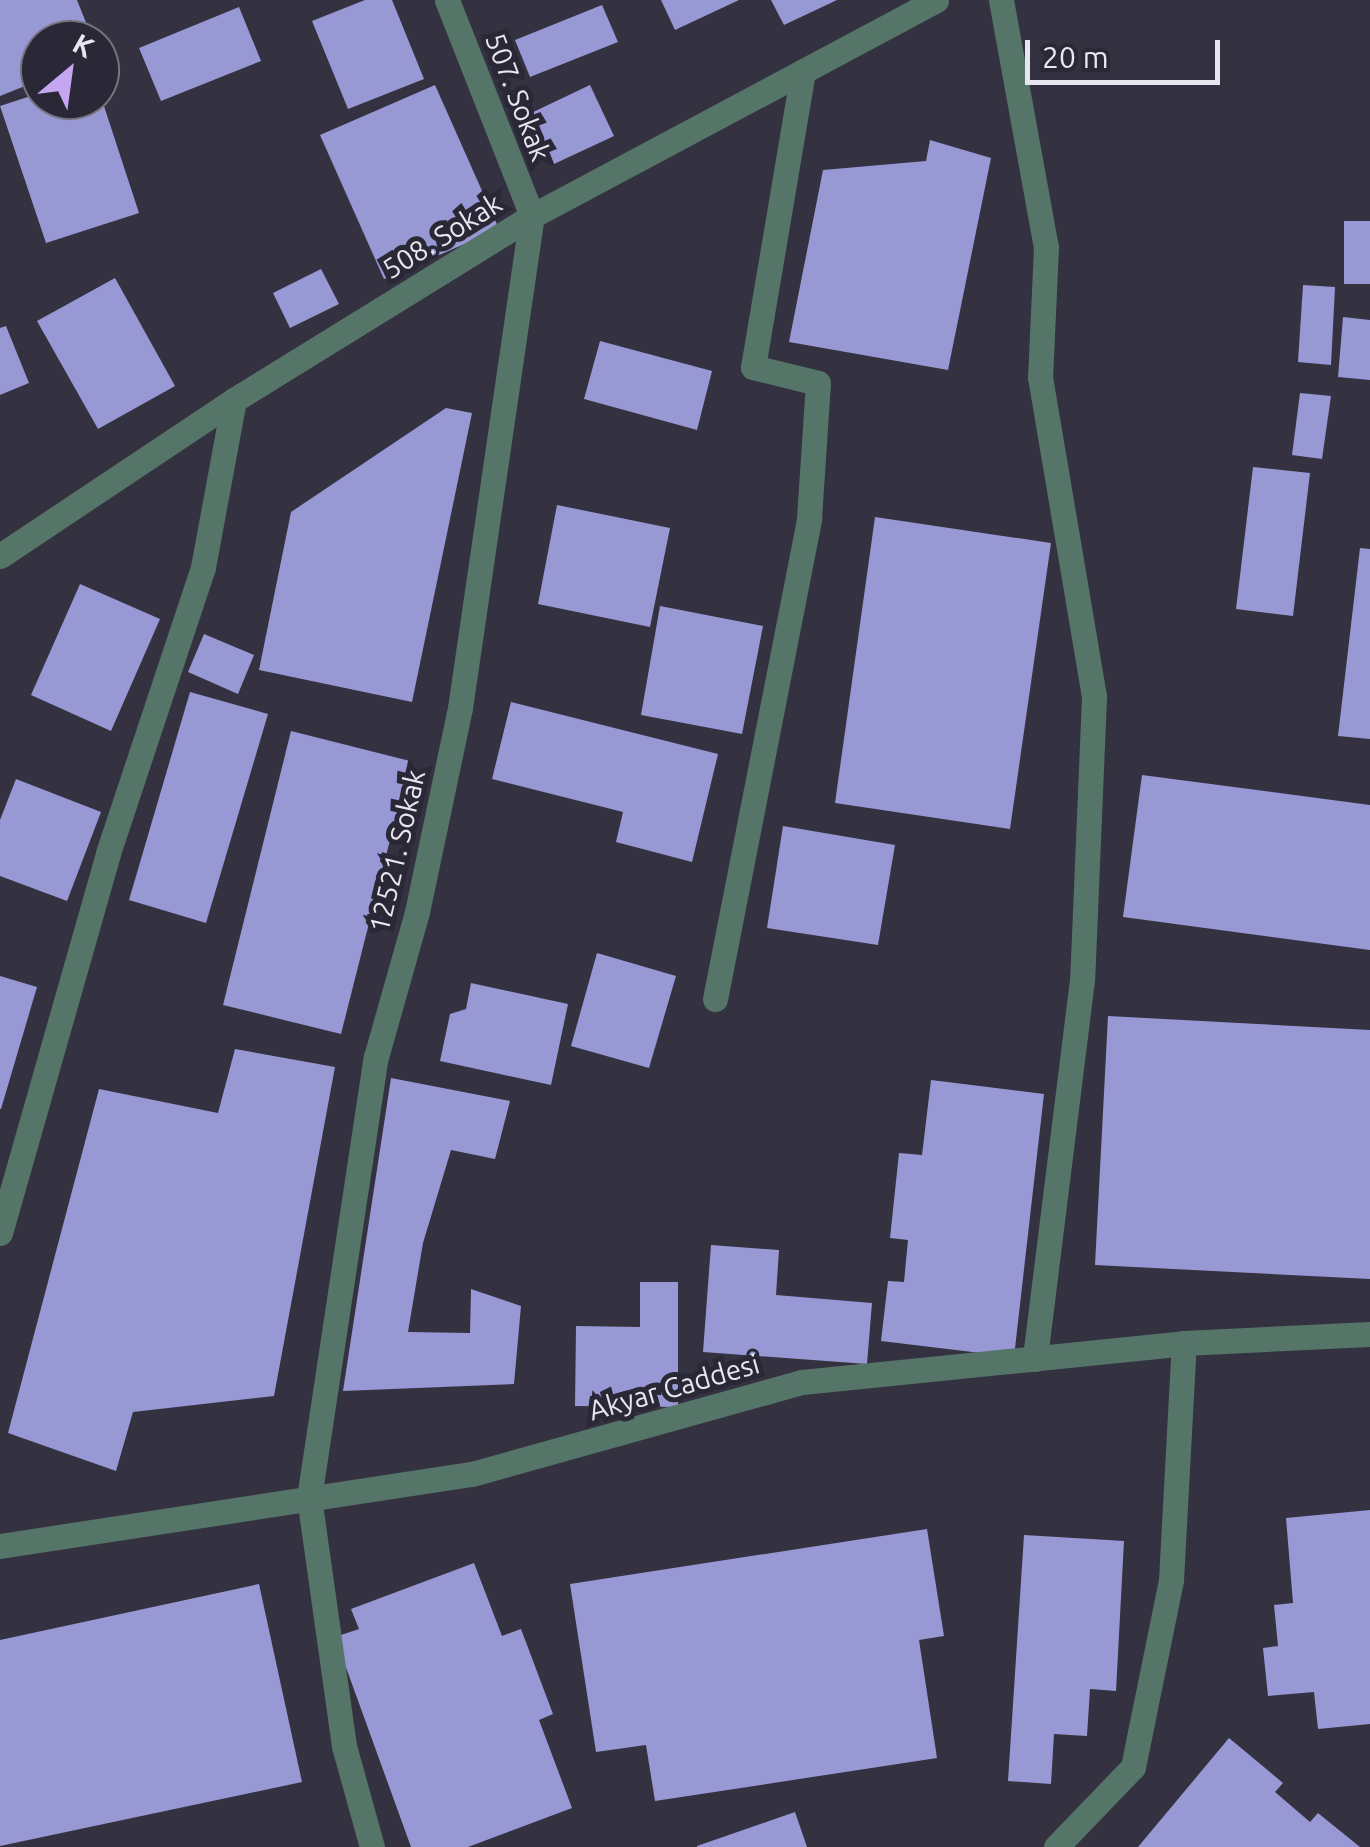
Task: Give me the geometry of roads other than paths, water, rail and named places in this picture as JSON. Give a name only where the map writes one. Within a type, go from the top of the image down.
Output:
[{"type":"street","name":"507. Sokak","points":[[447,0],[532,216]]},
{"type":"street","name":"508. Sokak","points":[[0,556],[234,400],[532,216],[936,0]]},
{"type":"street","points":[[1001,0],[1046,247],[1040,377],[1094,698],[1082,980],[1035,1359]]},
{"type":"street","points":[[715,999],[809,518],[818,384],[752,367],[803,70]]},
{"type":"street","name":"12521. Sokak","points":[[372,1847],[344,1746],[310,1498],[376,1057],[416,912],[460,708],[532,216]]},
{"type":"street","points":[[0,1233],[108,853],[203,567],[234,400]]},
{"type":"street","name":"Akyar Caddesi","points":[[0,1546],[472,1474],[802,1382],[1184,1343],[1370,1334]]},
{"type":"street","points":[[1056,1847],[1133,1767],[1172,1580],[1184,1343]]}]
